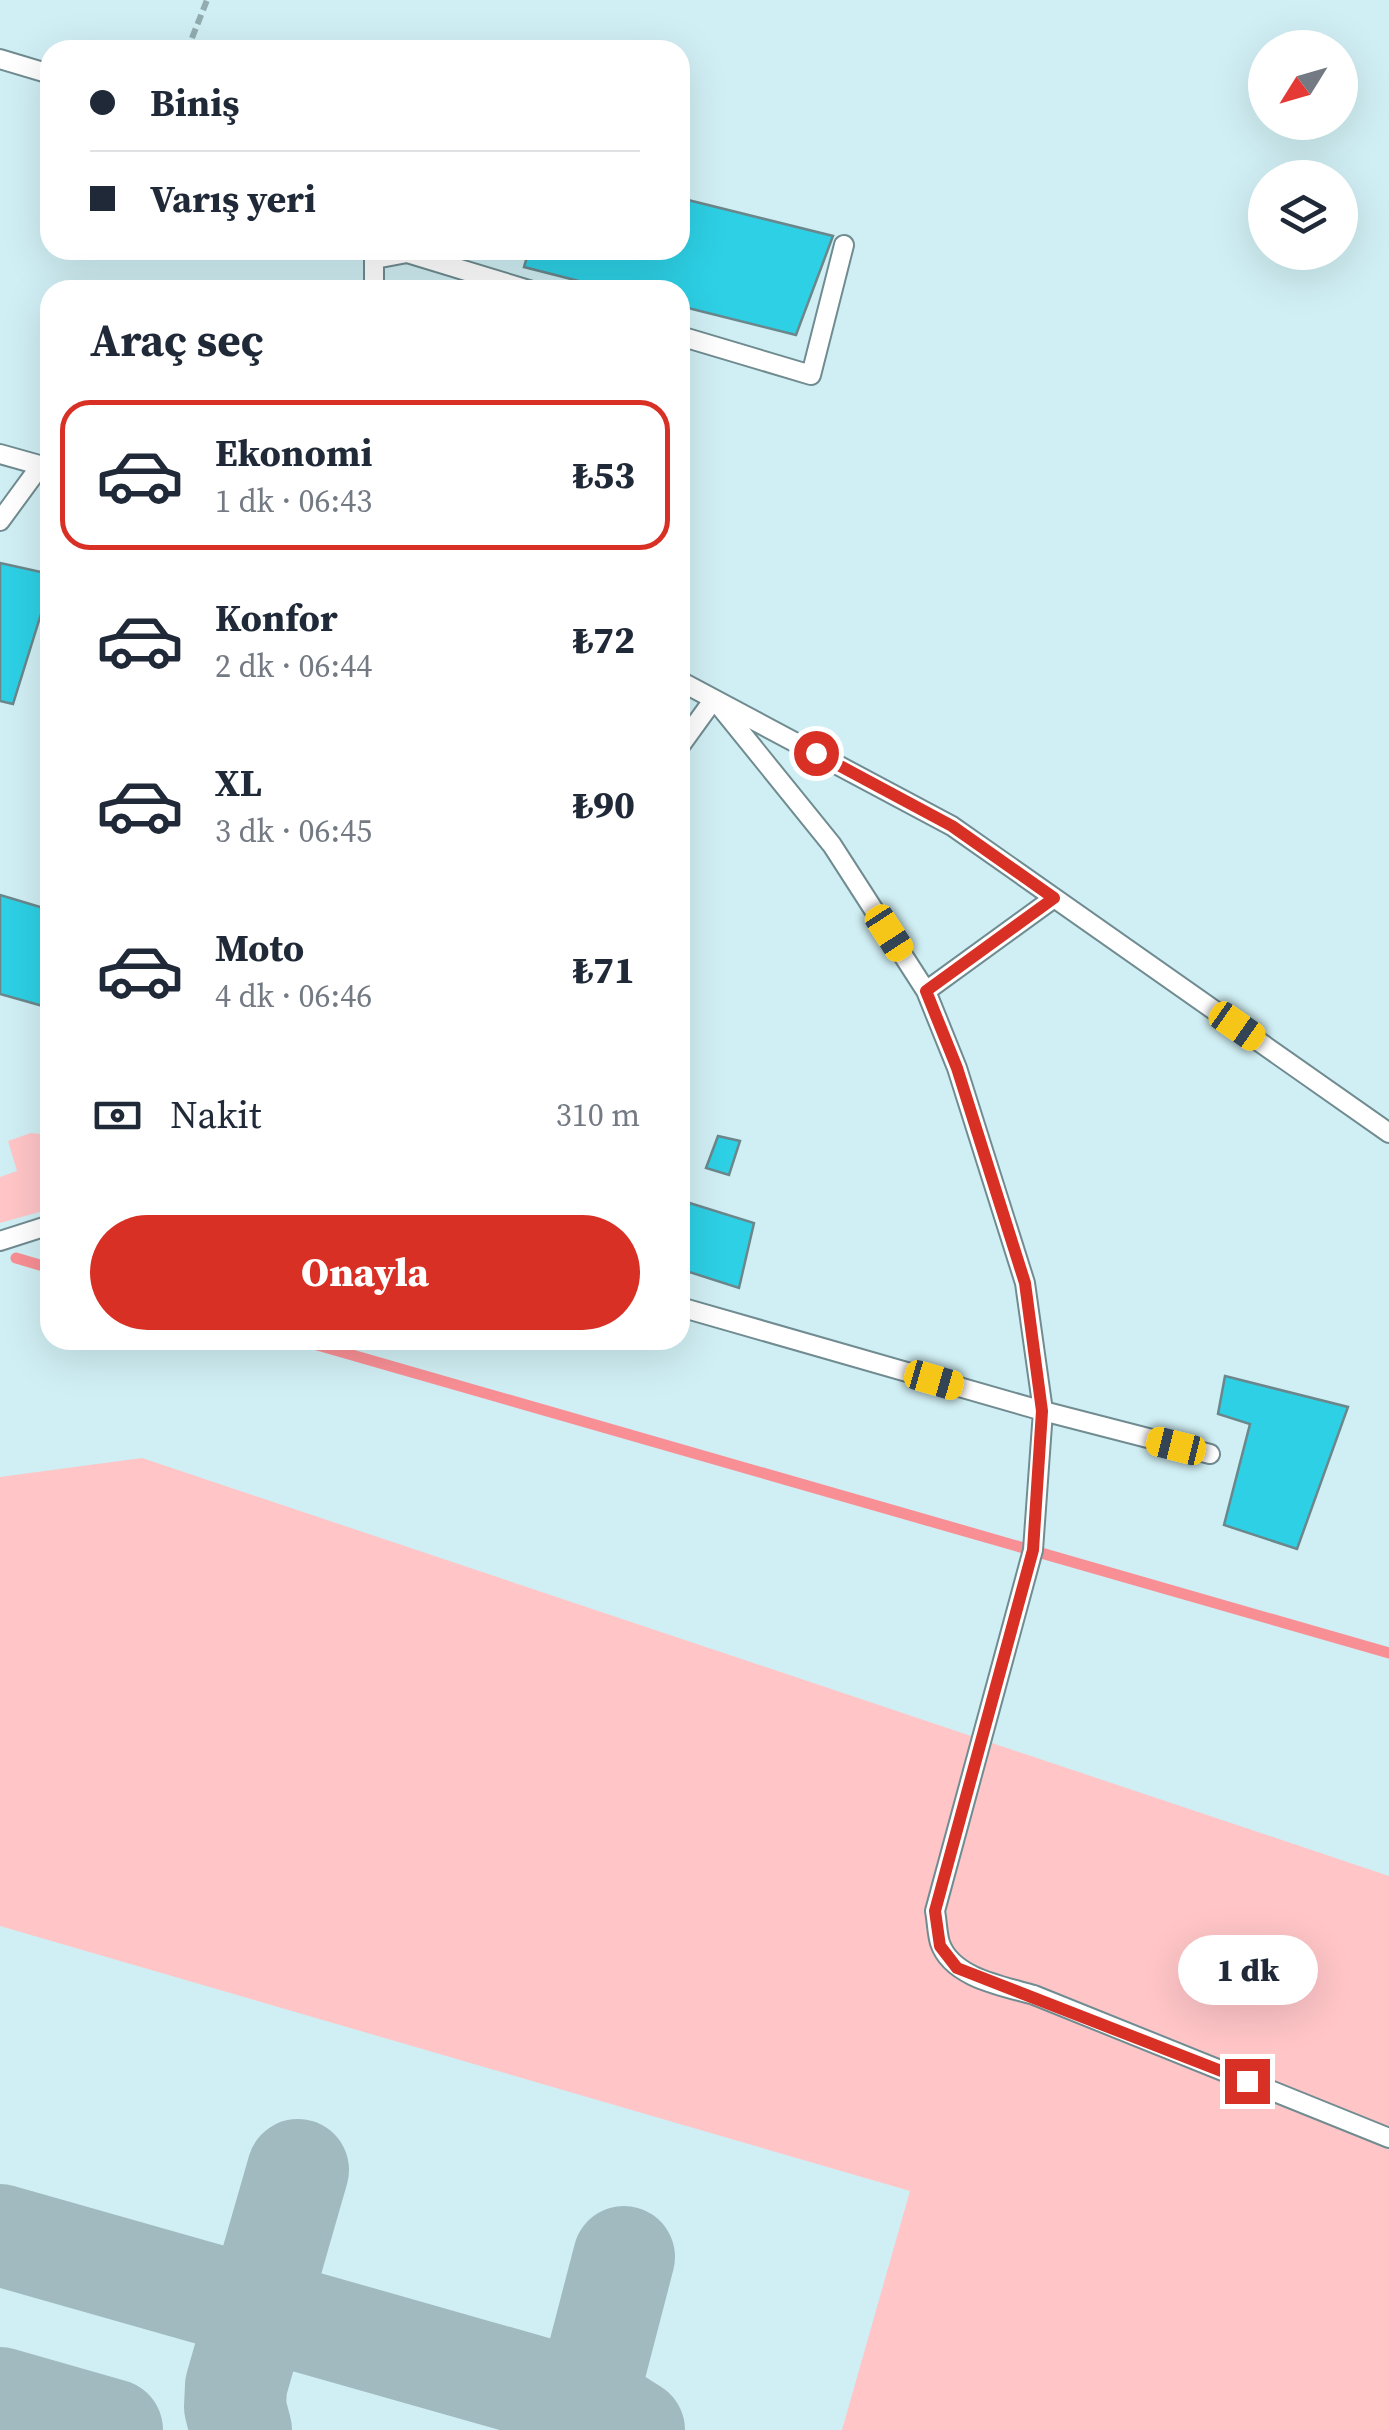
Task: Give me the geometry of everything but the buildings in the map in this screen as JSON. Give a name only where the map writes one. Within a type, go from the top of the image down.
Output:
[{"type":"lane","points":[[0,59],[40,71]]},
{"type":"lane","points":[[690,339],[811,375],[844,244]]},
{"type":"lane","points":[[429,260],[495,280]]},
{"type":"lane","points":[[0,454],[40,465]]},
{"type":"lane","points":[[0,520],[40,472]]},
{"type":"lane","points":[[690,686],[952,826],[1389,1133]]},
{"type":"lane","points":[[690,732],[714,699]]},
{"type":"lane","points":[[714,699],[832,846],[926,991],[957,1068],[1025,1283],[1042,1411],[1033,1550],[935,1911],[940,1946],[957,1968],[1034,1995],[1389,2138]]},
{"type":"lane","points":[[926,991],[1054,898]]},
{"type":"lane","points":[[0,1242],[40,1228]]},
{"type":"lane","points":[[690,1310],[1042,1411],[1210,1454]]},
{"type":"path","points":[[192,38],[207,0]]},
{"type":"shaded area","points":[[40,1134],[40,1212],[0,1223],[0,1177],[17,1171],[8,1141]]},
{"type":"shaded area","points":[[142,1458],[1389,1876],[1389,2430],[842,2430],[910,2191],[0,1926],[0,1477]]},
{"type":"waterway","points":[[16,1258],[40,1265]]},
{"type":"waterway","points":[[335,1350],[1389,1653]]},
{"type":"taxiway","points":[[241,2430],[235,2407],[236,2386],[298,2170]]},
{"type":"taxiway","points":[[0,2235],[593,2404],[634,2430]]},
{"type":"taxiway","points":[[579,2430],[624,2257]]},
{"type":"taxiway","points":[[0,2398],[112,2430]]},
{"type":"route","points":[[816,753],[952,826],[1054,898],[926,991],[957,1068],[1025,1283],[1042,1411],[1033,1550],[935,1911],[940,1946],[957,1968],[1247,2081]]}]
